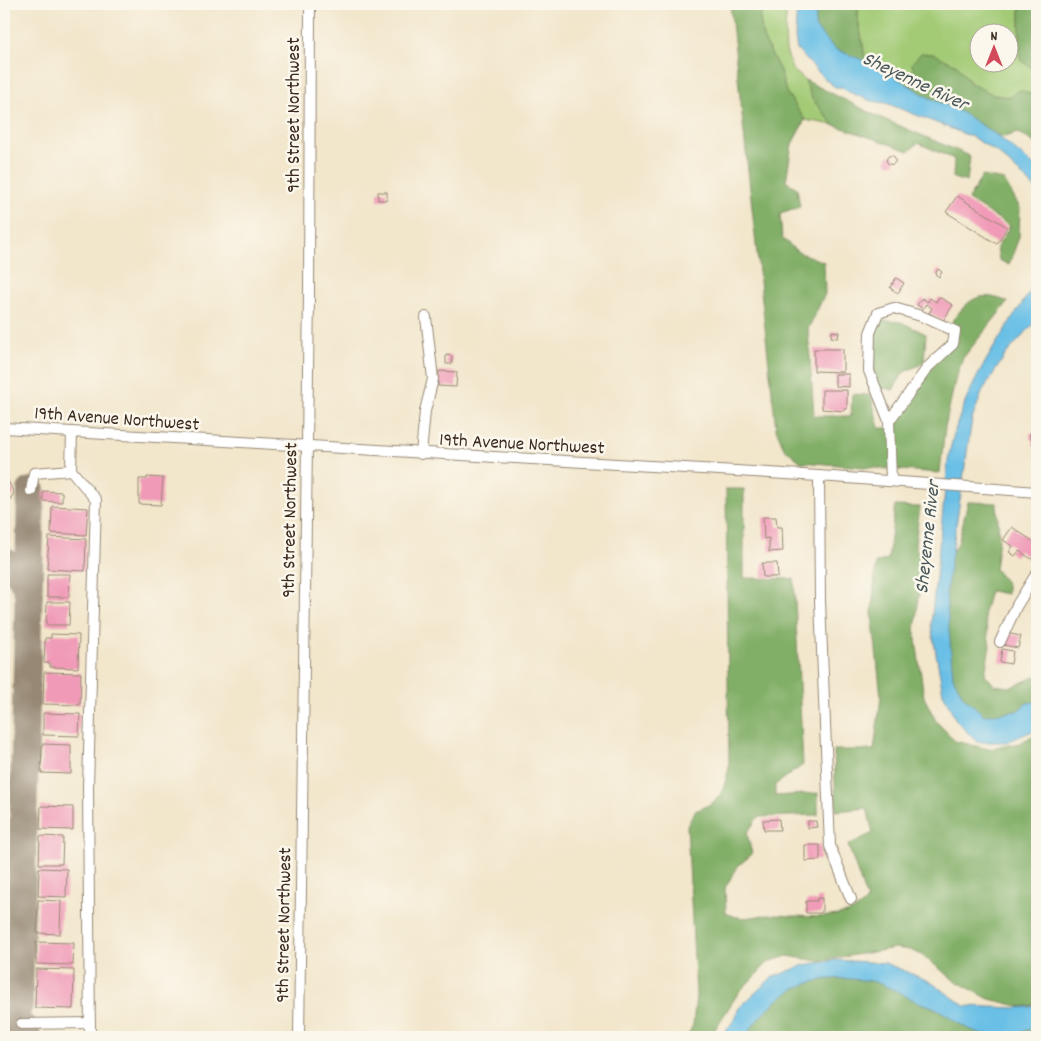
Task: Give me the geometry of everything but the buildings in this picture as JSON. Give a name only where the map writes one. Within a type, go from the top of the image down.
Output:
[{"type":"street","name":"9th Street Northwest","points":[[299,1037],[310,4]]},
{"type":"street","points":[[889,421],[928,367],[953,344],[955,331],[921,316],[894,308],[878,313],[870,334],[869,371],[889,421],[891,481]]},
{"type":"street","points":[[420,454],[425,411],[433,379],[426,317]]},
{"type":"street","name":"19th Avenue Northwest","points":[[4,428],[819,476],[1037,492]]},
{"type":"street","points":[[72,432],[71,470],[96,500],[88,787],[90,1037]]},
{"type":"street","points":[[31,491],[34,473],[71,470]]},
{"type":"street","points":[[819,476],[820,601],[830,846],[851,899]]},
{"type":"street","points":[[1000,642],[1017,605],[1037,573]]},
{"type":"street","points":[[21,1024],[90,1022]]},
{"type":"green space","points":[[730,4],[763,4],[760,19],[763,38],[780,71],[786,92],[805,120],[792,144],[786,181],[797,188],[800,207],[780,213],[782,238],[798,252],[824,262],[825,294],[808,329],[814,416],[851,416],[852,394],[871,395],[879,428],[894,428],[908,400],[955,334],[952,321],[958,313],[976,298],[998,298],[1008,302],[963,358],[955,381],[945,427],[940,473],[801,462],[784,448],[776,429]]},
{"type":"green space","points":[[763,4],[787,4],[786,50],[792,69],[805,80],[812,99],[834,125],[805,120],[786,92],[780,71],[763,38],[760,19]]},
{"type":"green space","points":[[806,4],[859,4],[858,17],[864,56],[879,69],[895,73],[906,84],[916,86],[912,63],[921,53],[934,54],[957,65],[970,83],[996,96],[1010,97],[1020,90],[1037,97],[1037,147],[1032,141],[1018,133],[1004,137],[986,134],[824,55]]},
{"type":"green space","points":[[859,4],[1020,4],[1020,59],[1037,72],[1037,97],[1020,90],[1010,97],[985,92],[973,84],[957,65],[918,85],[905,84],[864,56],[859,24]]},
{"type":"green space","points":[[1020,4],[1037,4],[1037,72],[1020,59]]},
{"type":"green space","points":[[805,80],[879,117],[970,156],[967,182],[953,178],[954,159],[918,143],[909,151],[834,125],[812,99]]},
{"type":"green space","points":[[982,176],[1004,180],[1020,208],[1019,237],[1009,265],[999,260],[997,247],[1010,226],[968,200]]},
{"type":"green space","points":[[881,320],[901,322],[926,334],[924,363],[904,372],[893,390],[879,387],[873,369],[872,353],[874,338]]},
{"type":"green space","points":[[726,489],[744,489],[744,578],[794,579],[803,765],[775,785],[775,796],[818,793],[818,815],[758,817],[747,833],[752,854],[738,866],[725,888],[726,913],[743,918],[771,915],[809,917],[836,915],[859,908],[867,900],[848,845],[873,833],[867,808],[836,811],[834,750],[874,750],[881,697],[872,612],[876,563],[888,559],[895,506],[920,507],[915,544],[922,566],[915,632],[924,697],[936,721],[955,741],[989,749],[1020,743],[1037,733],[1037,1004],[1023,1007],[989,999],[954,980],[922,955],[910,950],[896,948],[819,961],[787,956],[769,962],[739,992],[710,1037],[687,1037],[693,1025],[696,995],[687,826],[695,811],[710,804],[719,796],[729,768]]},
{"type":"green space","points":[[968,502],[997,503],[999,539],[995,569],[1007,584],[1007,594],[990,591],[984,613],[990,646],[985,674],[994,685],[1011,687],[1037,676],[1037,712],[1006,725],[965,716],[942,662],[941,569],[958,543]]},
{"type":"green space","points":[[856,969],[955,1012],[1037,1023],[1037,1037],[737,1037],[779,983]]},
{"type":"water","points":[[797,4],[817,4],[815,27],[835,49],[878,66],[928,97],[961,112],[998,136],[1037,168],[1037,190],[998,153],[972,137],[886,103],[871,101],[841,87],[835,87],[797,50],[795,37]]},
{"type":"water","points":[[1037,281],[1037,320],[1006,354],[983,390],[972,419],[946,593],[953,677],[963,696],[984,715],[1017,711],[1027,703],[1037,701],[1037,729],[1007,742],[977,742],[956,720],[943,693],[931,625],[948,461],[953,436],[971,389],[995,345]]},
{"type":"water","points":[[835,960],[885,963],[929,981],[965,1006],[1016,1008],[1037,1006],[1037,1027],[1006,1035],[990,1035],[963,1026],[935,1008],[881,984],[867,980],[834,979],[804,985],[790,992],[766,1011],[745,1037],[722,1037],[736,1017],[738,1009],[771,978],[804,965]]},
{"type":"taxiway","points":[[4,1019],[15,1013],[19,1005],[31,491]]},
{"type":"taxiway","points":[[4,561],[20,575],[29,595]]},
{"type":"taxiway","points":[[4,1021],[22,1026],[27,1037]]},
{"type":"water label","name":"Sheyenne River","points":[[916,80]]},
{"type":"water label","name":"Sheyenne River","points":[[926,537]]}]
